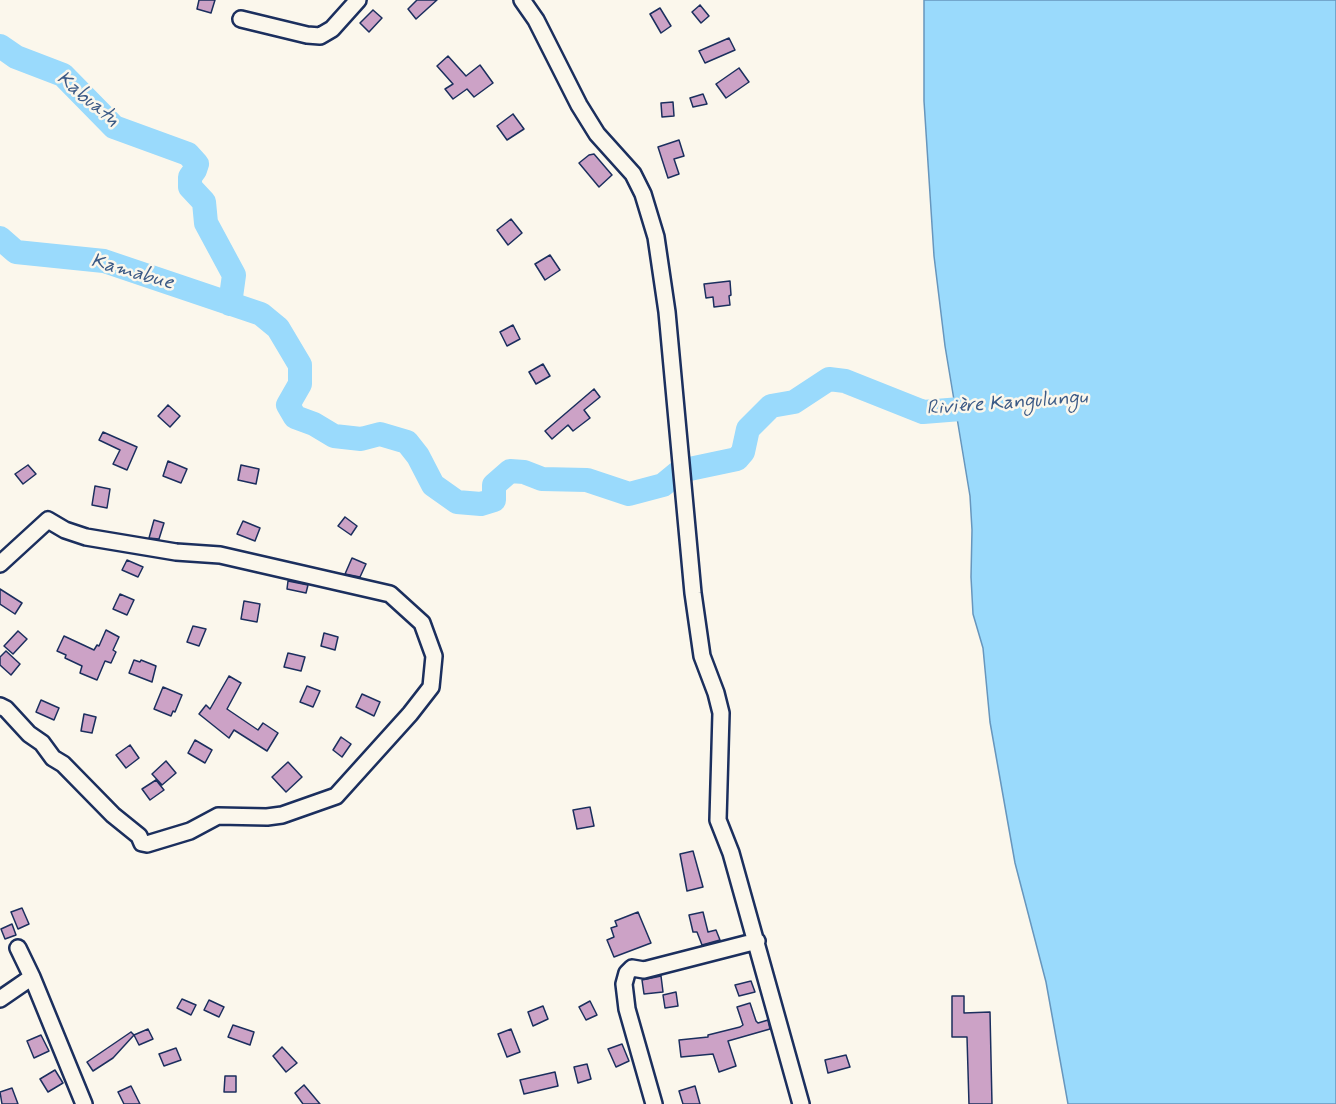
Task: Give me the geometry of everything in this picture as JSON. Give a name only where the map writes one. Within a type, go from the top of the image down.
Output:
[{"type":"street","points":[[241,19],[320,36],[332,29],[357,0]]},
{"type":"street","points":[[522,0],[536,20],[579,105],[597,135],[633,174],[643,194],[656,237],[667,312],[693,593],[702,656],[721,713],[718,820],[731,853],[757,941],[801,1104]]},
{"type":"street","points":[[0,564],[48,520],[65,530],[86,537],[176,552],[220,555],[390,594],[422,623],[434,656],[431,687],[410,714],[336,796],[282,815],[218,816],[190,831],[147,844],[142,843],[139,836],[113,815],[63,764],[50,756],[42,743],[29,734],[6,709],[0,706]]},
{"type":"street","points":[[654,1104],[627,1009],[624,984],[627,973],[632,968],[644,970],[757,941]]},
{"type":"street","points":[[18,948],[84,1104]]},
{"type":"street","points":[[0,999],[32,977]]},
{"type":"water","points":[[924,0],[1336,0],[1336,1104],[1068,1104],[1046,982],[1015,863],[990,722],[983,648],[973,614],[970,496],[945,346],[934,256],[924,101]]},
{"type":"building","points":[[199,0],[215,0],[211,13],[197,9]]},
{"type":"building","points":[[417,0],[437,0],[416,19],[408,9]]},
{"type":"building","points":[[700,5],[709,16],[701,23],[692,12]]},
{"type":"building","points":[[660,8],[671,26],[661,33],[650,14]]},
{"type":"building","points":[[373,10],[382,18],[369,32],[360,23]]},
{"type":"building","points":[[729,38],[735,50],[705,63],[699,51]]},
{"type":"building","points":[[448,56],[466,76],[480,65],[493,83],[474,97],[467,89],[453,99],[445,89],[453,84],[437,66]]},
{"type":"building","points":[[739,68],[749,82],[726,98],[716,84]]},
{"type":"building","points":[[703,94],[707,104],[693,107],[690,98]]},
{"type":"building","points":[[673,102],[674,116],[662,117],[661,103]]},
{"type":"building","points":[[513,114],[524,129],[507,140],[497,126]]},
{"type":"building","points":[[679,140],[684,156],[674,159],[679,174],[668,178],[658,147]]},
{"type":"building","points":[[594,154],[612,175],[599,187],[579,163]]},
{"type":"building","points":[[511,219],[522,233],[508,245],[497,230]]},
{"type":"building","points":[[550,255],[560,270],[545,280],[535,264]]},
{"type":"building","points":[[730,281],[730,305],[714,307],[713,297],[706,298],[704,284]]},
{"type":"building","points":[[513,325],[520,339],[507,346],[500,332]]},
{"type":"building","points":[[543,364],[550,376],[536,384],[529,372]]},
{"type":"building","points":[[594,389],[600,397],[584,410],[590,418],[573,431],[568,425],[552,439],[545,431]]},
{"type":"building","points":[[168,405],[180,416],[170,427],[158,416]]},
{"type":"building","points":[[103,432],[137,447],[127,470],[113,464],[120,450],[99,440]]},
{"type":"building","points":[[168,461],[187,469],[181,483],[163,476]]},
{"type":"building","points":[[28,465],[36,474],[23,484],[15,474]]},
{"type":"building","points":[[241,465],[259,469],[256,484],[238,480]]},
{"type":"building","points":[[95,486],[110,489],[107,508],[92,505]]},
{"type":"building","points":[[345,517],[357,526],[351,535],[338,526]]},
{"type":"building","points":[[154,520],[164,523],[159,539],[149,538]]},
{"type":"building","points":[[243,521],[260,528],[255,541],[237,534]]},
{"type":"building","points":[[352,558],[366,564],[360,577],[345,574]]},
{"type":"building","points":[[127,560],[143,567],[138,577],[122,570]]},
{"type":"building","points":[[288,581],[308,585],[306,593],[287,589]]},
{"type":"building","points":[[0,589],[22,603],[15,614],[0,604]]},
{"type":"building","points":[[120,594],[134,600],[127,615],[113,609]]},
{"type":"building","points":[[244,601],[260,604],[257,622],[241,619]]},
{"type":"building","points":[[193,626],[206,629],[199,646],[187,642]]},
{"type":"building","points":[[106,630],[119,637],[113,650],[116,652],[111,663],[105,661],[97,680],[80,673],[82,666],[65,658],[66,655],[57,651],[64,636],[94,650],[97,645],[99,646]]},
{"type":"building","points":[[18,631],[27,639],[13,654],[4,646]]},
{"type":"building","points":[[324,633],[338,637],[335,650],[321,646]]},
{"type":"building","points":[[6,651],[20,664],[11,675],[0,665],[0,657]]},
{"type":"building","points":[[288,653],[305,657],[301,671],[284,667]]},
{"type":"building","points":[[134,660],[140,662],[141,660],[156,666],[152,682],[129,673]]},
{"type":"building","points":[[229,676],[241,683],[227,709],[258,730],[263,723],[278,733],[267,751],[234,730],[229,738],[199,714],[206,705],[210,709]]},
{"type":"building","points":[[307,686],[320,691],[313,707],[300,702]]},
{"type":"building","points":[[163,687],[182,695],[171,716],[154,709]]},
{"type":"building","points":[[362,694],[380,702],[374,716],[356,707]]},
{"type":"building","points":[[41,700],[59,708],[54,720],[36,712]]},
{"type":"building","points":[[84,714],[96,717],[92,733],[81,731]]},
{"type":"building","points":[[341,737],[351,744],[342,757],[333,750]]},
{"type":"building","points":[[195,740],[212,750],[205,763],[188,753]]},
{"type":"building","points":[[130,745],[139,758],[126,768],[116,755]]},
{"type":"building","points":[[166,761],[176,773],[162,785],[152,774]]},
{"type":"building","points":[[288,762],[302,777],[286,792],[272,777]]},
{"type":"building","points":[[156,780],[164,790],[150,800],[142,789]]},
{"type":"building","points":[[590,807],[594,826],[577,829],[573,810]]},
{"type":"building","points":[[693,851],[703,887],[687,891],[680,854]]},
{"type":"building","points":[[22,908],[29,924],[18,929],[11,912]]},
{"type":"building","points":[[638,912],[651,943],[614,957],[607,940],[614,937],[611,928],[617,926],[615,921]]},
{"type":"building","points":[[703,912],[708,932],[716,930],[720,940],[702,945],[697,932],[693,932],[689,915]]},
{"type":"building","points":[[12,924],[16,935],[5,939],[1,929]]},
{"type":"building","points":[[661,976],[663,992],[644,994],[642,980]]},
{"type":"building","points":[[751,981],[755,992],[739,996],[735,985]]},
{"type":"building","points":[[676,992],[678,1006],[665,1008],[663,995]]},
{"type":"building","points":[[952,996],[964,996],[964,1013],[990,1012],[992,1104],[969,1104],[967,1037],[952,1037]]},
{"type":"building","points":[[182,999],[196,1005],[191,1015],[177,1008]]},
{"type":"building","points":[[209,1000],[224,1007],[219,1017],[204,1010]]},
{"type":"building","points":[[590,1001],[597,1015],[586,1020],[579,1007]]},
{"type":"building","points":[[750,1003],[756,1021],[758,1023],[768,1020],[770,1029],[728,1041],[736,1066],[719,1072],[713,1054],[681,1057],[679,1040],[708,1037],[708,1035],[740,1027],[743,1025],[737,1007]]},
{"type":"building","points":[[543,1006],[548,1019],[533,1026],[528,1012]]},
{"type":"building","points":[[233,1025],[254,1032],[250,1045],[228,1037]]},
{"type":"building","points":[[148,1029],[153,1039],[139,1045],[134,1035]]},
{"type":"building","points":[[511,1029],[520,1052],[507,1057],[498,1034]]},
{"type":"building","points":[[131,1032],[134,1035],[113,1058],[93,1071],[87,1062]]},
{"type":"building","points":[[41,1035],[49,1051],[34,1058],[27,1041]]},
{"type":"building","points":[[622,1044],[629,1061],[616,1067],[608,1049]]},
{"type":"building","points":[[282,1047],[297,1063],[286,1072],[273,1056]]},
{"type":"building","points":[[176,1048],[181,1060],[164,1066],[159,1054]]},
{"type":"building","points":[[846,1055],[850,1067],[828,1073],[825,1060]]},
{"type":"building","points":[[587,1064],[591,1079],[578,1083],[574,1067]]},
{"type":"building","points":[[55,1070],[63,1083],[48,1092],[40,1079]]},
{"type":"building","points":[[555,1072],[558,1086],[524,1094],[520,1080]]},
{"type":"building","points":[[225,1076],[236,1076],[236,1092],[224,1092]]},
{"type":"building","points":[[304,1085],[320,1104],[303,1104],[295,1093]]},
{"type":"building","points":[[131,1086],[140,1104],[124,1104],[118,1092]]},
{"type":"building","points":[[695,1086],[700,1104],[683,1104],[679,1091]]},
{"type":"building","points":[[12,1088],[18,1104],[2,1104],[0,1092]]},
{"type":"waterway","name":"Kabuatu","points":[[0,46],[16,57],[63,75],[114,127],[188,154],[197,164],[190,177],[190,187],[204,202],[206,223],[234,275],[230,304]]},
{"type":"waterway","name":"Rivière Kangulungu","points":[[0,238],[16,252],[104,261],[261,314],[278,328],[300,365],[300,384],[288,405],[295,417],[314,424],[334,436],[361,439],[380,434],[407,442],[418,456],[433,485],[457,502],[481,504],[494,500],[494,485],[510,471],[524,472],[542,479],[587,480],[629,494],[663,485],[680,471],[737,459],[743,452],[748,429],[771,406],[794,402],[829,379],[845,381],[923,412],[986,407]]},
{"type":"water label","name":"Kamabue","points":[[132,273]]}]
